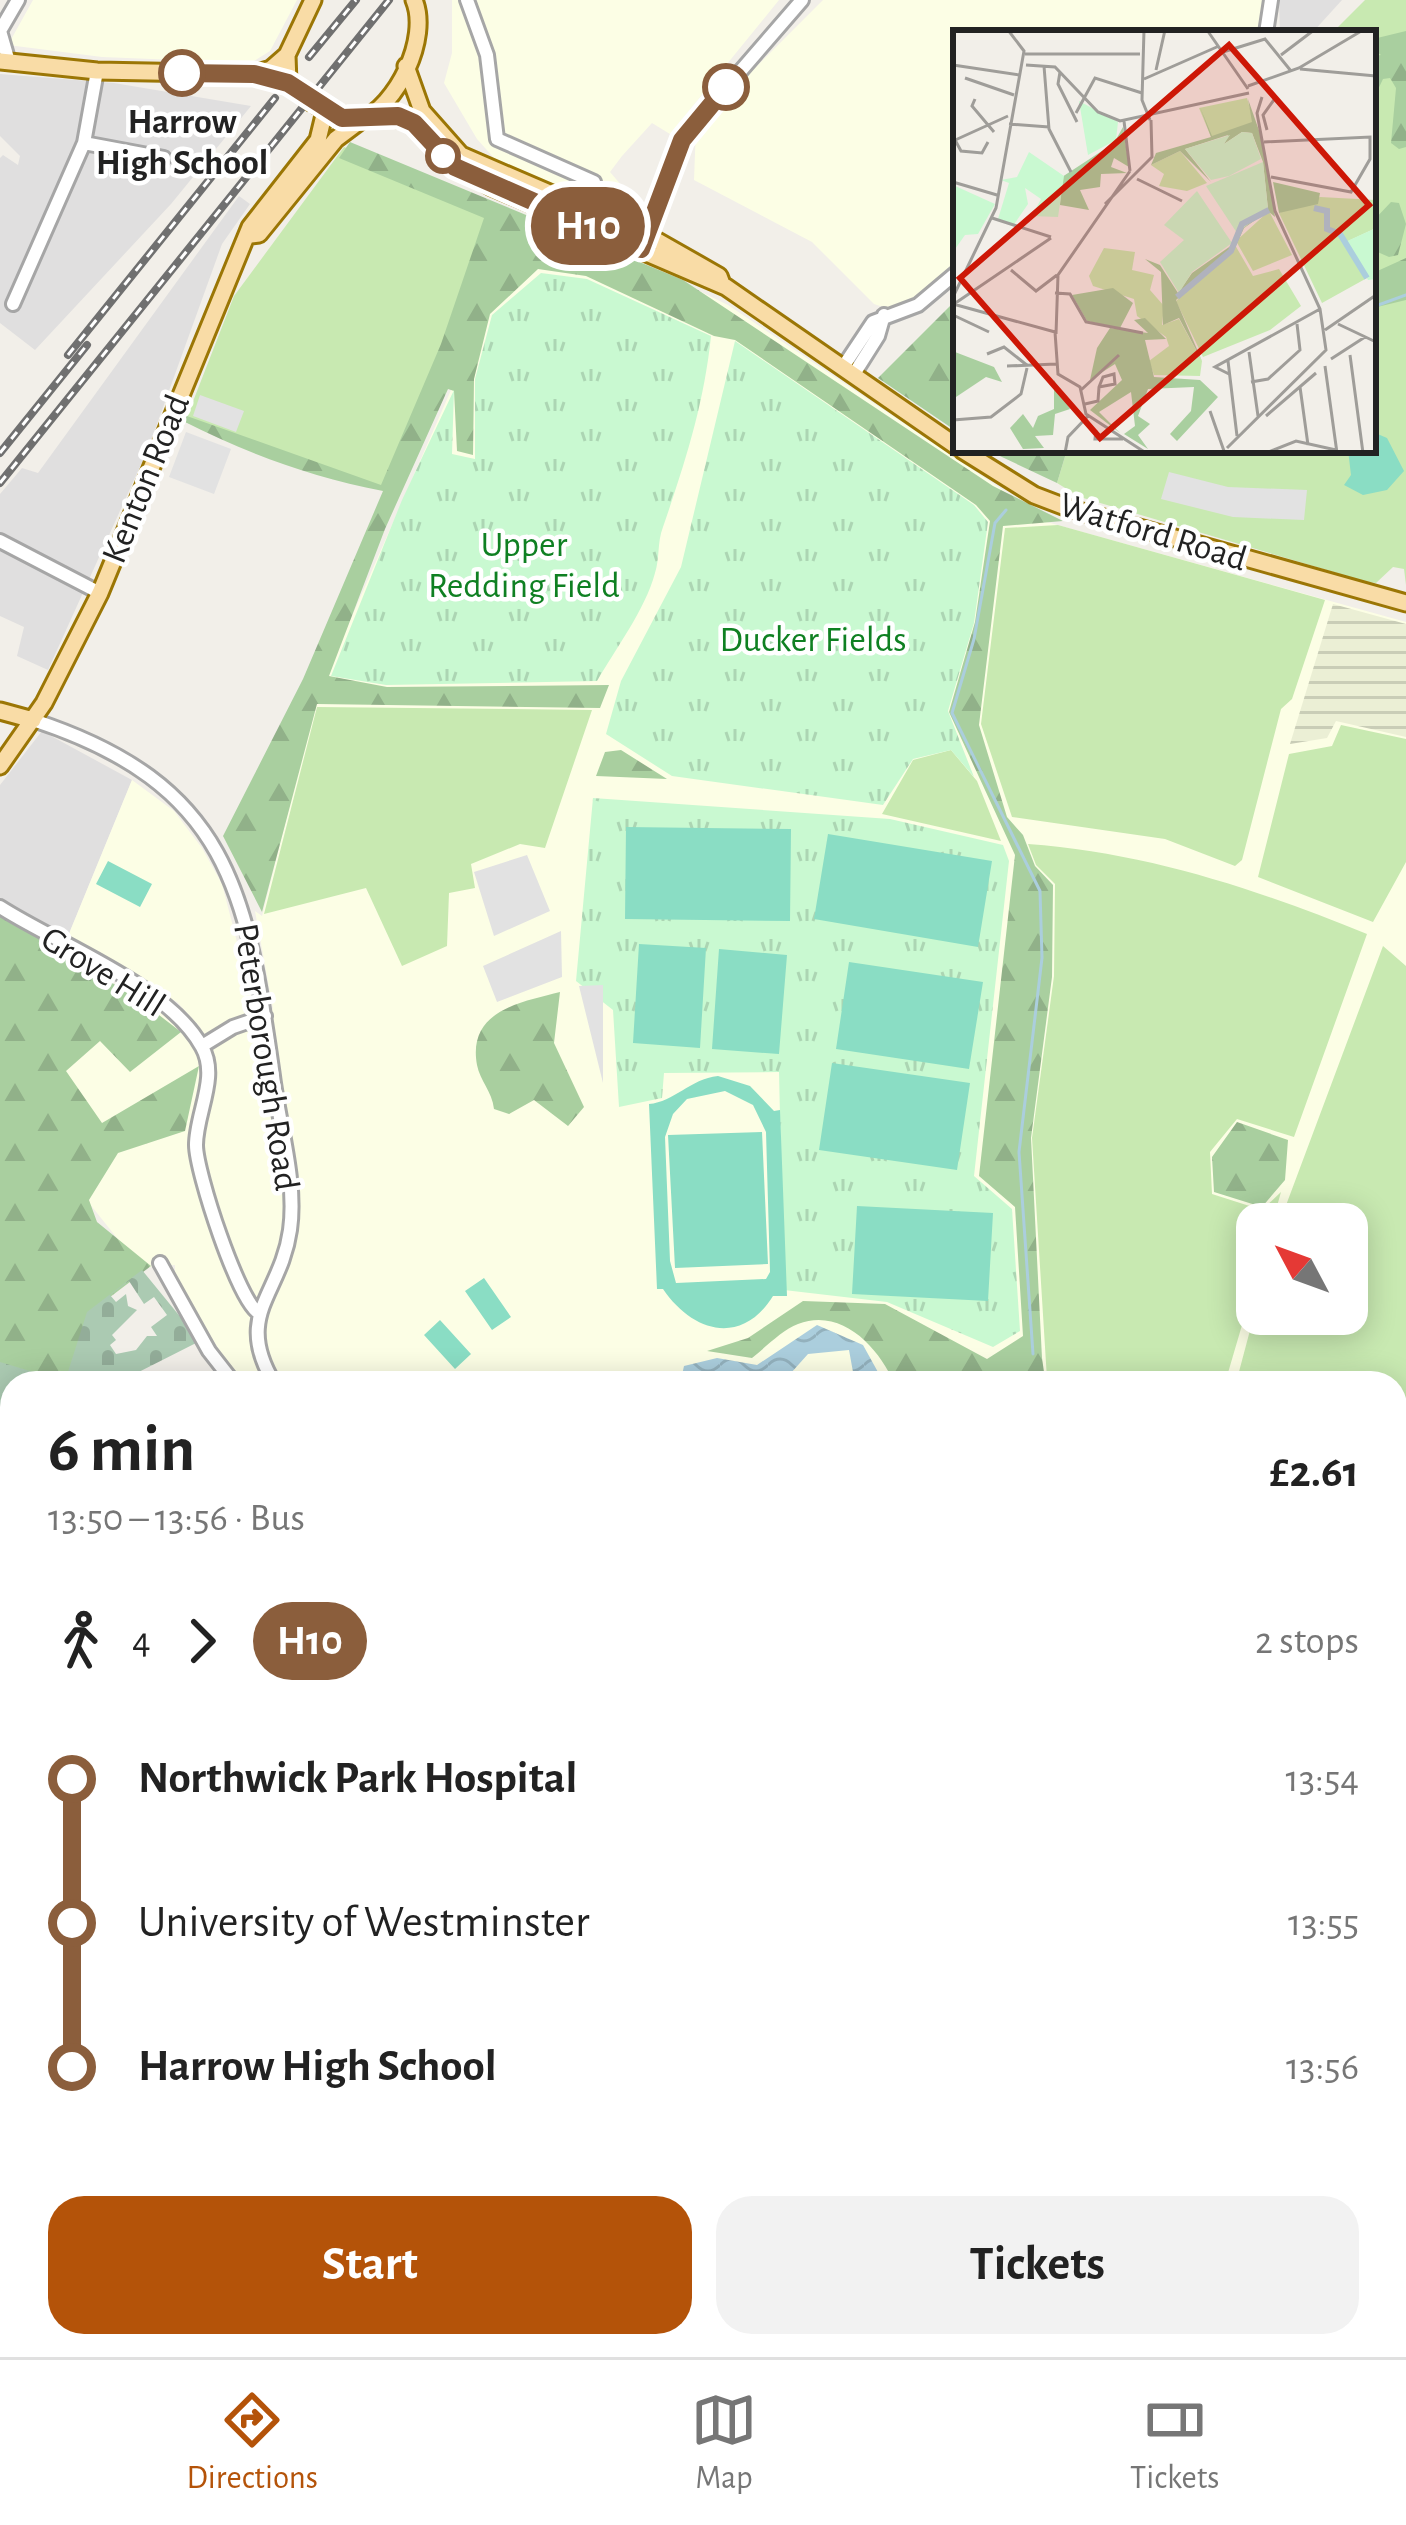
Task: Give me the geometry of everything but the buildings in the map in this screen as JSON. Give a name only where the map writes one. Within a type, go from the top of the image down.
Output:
[{"type":"main road","points":[[254,74],[271,69],[287,55],[313,0]]},
{"type":"main road","points":[[406,66],[418,25],[414,0]]},
{"type":"main road","points":[[287,55],[288,83]]},
{"type":"main road","points":[[4,61],[97,70],[254,74],[288,83],[320,108]]},
{"type":"main road","name":"Kenton Road","points":[[251,235],[259,234],[336,140],[368,118],[406,66]]},
{"type":"main road","name":"Watford Road","points":[[406,66],[422,111],[461,155],[722,284],[953,444]]},
{"type":"main road","name":"Kenton Road","points":[[0,766],[33,720],[100,592],[148,485],[223,284],[251,235],[250,227],[318,140],[320,108]]},
{"type":"main road","name":"Watford Road","points":[[320,108],[414,123],[447,160],[490,186],[644,242]]},
{"type":"main road","name":"Watford Road","points":[[967,453],[1034,495],[1068,508],[1406,607]]},
{"type":"main road","name":"Peterborough Road","points":[[0,711],[33,720]]},
{"type":"street","points":[[4,61],[0,31],[18,0]]},
{"type":"street","points":[[466,0],[485,50],[497,139],[594,182]]},
{"type":"street","points":[[644,242],[682,140],[802,0]]},
{"type":"street","points":[[1266,30],[1271,0]]},
{"type":"street","points":[[14,304],[84,142],[97,70]]},
{"type":"street","points":[[84,142],[164,158]]},
{"type":"street","points":[[849,370],[884,315],[918,304],[953,275]]},
{"type":"street","points":[[0,541],[100,592]]},
{"type":"street","name":"Peterborough Road","points":[[33,720],[135,766],[196,816],[230,873],[265,1016],[291,1207],[284,1253],[259,1313]]},
{"type":"street","name":"Grove Hill","points":[[0,908],[139,986],[166,1005],[202,1046]]},
{"type":"street","points":[[265,1016],[233,1027],[202,1046],[208,1076],[196,1132],[198,1168],[242,1295],[259,1313],[255,1342],[268,1371]]},
{"type":"street","points":[[160,1263],[225,1371]]},
{"type":"shaded area","name":"Harrow High School","points":[[33,0],[297,0],[270,51],[251,63],[102,57],[8,45]]},
{"type":"shaded area","points":[[452,0],[779,0],[670,134],[652,123],[622,156],[610,172],[622,186],[586,198],[494,158],[477,139],[444,83],[452,53]]},
{"type":"shaded area","points":[[823,0],[1263,0],[1258,30],[953,30],[953,275],[892,310],[874,304],[812,242],[694,180],[696,127]]},
{"type":"shaded area","points":[[1279,0],[1342,0],[1315,30],[1280,30]]},
{"type":"shaded area","points":[[0,74],[114,83],[251,106],[171,204],[35,350],[0,323],[0,158],[3,155],[18,165],[20,156],[0,136]]},
{"type":"shaded area","points":[[239,196],[250,204],[222,244],[148,449],[48,670],[17,656],[24,627],[0,616],[0,494],[22,468],[38,473]]},
{"type":"shaded area","points":[[526,219],[630,257],[728,305],[1019,501],[1018,514],[1406,622],[1406,1371],[232,1371],[175,1279],[175,1265],[141,1268],[85,1198],[60,1069],[142,997],[186,1031],[201,1028],[177,1002],[66,941],[132,780],[174,811],[202,848],[222,884],[252,1000],[273,1009],[255,911],[262,916],[317,696]]},
{"type":"shaded area","points":[[200,395],[244,411],[236,432],[193,416]]},
{"type":"shaded area","points":[[186,432],[231,449],[214,494],[169,477]]},
{"type":"shaded area","points":[[1169,472],[1228,487],[1307,490],[1304,520],[1233,517],[1161,499]]},
{"type":"shaded area","points":[[1333,604],[1406,624],[1406,737],[1336,721],[1327,738],[1290,744]]},
{"type":"shaded area","points":[[42,731],[132,780],[66,941],[0,899],[0,785]]},
{"type":"shaded area","points":[[527,855],[550,911],[494,936],[474,872]]},
{"type":"shaded area","points":[[561,931],[562,977],[497,1002],[483,966]]},
{"type":"shaded area","points":[[603,985],[603,1083],[579,986]]},
{"type":"green space","points":[[1365,0],[1406,0],[1406,585],[1404,569],[1393,567],[1376,583],[1367,582],[1080,497],[1057,483],[1066,453],[1376,453],[1376,30],[1335,30]]},
{"type":"green space","points":[[1406,31],[1406,147],[1399,149],[1391,143],[1396,88],[1390,78],[1383,79],[1376,94],[1376,56],[1381,55],[1376,51],[1376,38]]},
{"type":"green space","points":[[350,142],[683,280],[993,486],[1063,521],[1003,526],[979,725],[1007,817],[1023,835],[1035,866],[1053,885],[1052,977],[1031,1138],[1044,1371],[887,1371],[857,1334],[829,1321],[814,1320],[780,1334],[752,1358],[707,1351],[748,1338],[803,1301],[885,1304],[987,1359],[1023,1336],[1015,1207],[979,1176],[1015,855],[949,712],[975,622],[990,521],[976,505],[735,340],[714,336],[586,276],[538,269],[490,314],[474,379],[473,455],[457,451],[454,391],[448,389],[385,529],[329,676],[387,687],[609,685],[600,708],[317,704],[262,912],[223,836],[303,679],[383,491],[256,454],[183,421],[184,415],[381,485],[441,344],[484,218],[339,158]]},
{"type":"green space","points":[[344,147],[501,215],[383,489],[185,422],[234,296]]},
{"type":"green space","points":[[1391,202],[1399,203],[1406,224],[1398,255],[1376,251],[1376,218]]},
{"type":"green space","points":[[1406,258],[1406,300],[1376,307],[1376,272]]},
{"type":"green space","name":"Upper Redding Field","points":[[541,273],[587,279],[711,336],[693,433],[661,533],[655,573],[637,615],[597,681],[386,685],[331,676],[402,500],[454,390],[452,454],[475,459],[475,379],[492,315]]},
{"type":"green space","points":[[953,303],[953,429],[878,378]]},
{"type":"green space","name":"Ducker Fields","points":[[735,341],[974,505],[988,522],[974,623],[948,711],[974,777],[951,750],[913,759],[883,805],[672,776],[606,734],[621,681],[681,567]]},
{"type":"green space","points":[[1376,433],[1387,438],[1404,471],[1387,490],[1363,495],[1344,485],[1351,475],[1348,453],[1376,453]]},
{"type":"green space","points":[[993,453],[1066,453],[1057,483]]},
{"type":"green space","points":[[1058,525],[1325,600],[1292,699],[1281,709],[1242,860],[1235,866],[1165,839],[1012,817],[981,724],[1005,528]]},
{"type":"green space","points":[[317,707],[592,710],[545,848],[520,844],[471,864],[475,888],[449,893],[447,946],[402,966],[366,888],[264,914]]},
{"type":"green space","points":[[1341,725],[1406,739],[1406,862],[1373,922],[1258,877],[1289,754],[1332,746]]},
{"type":"green space","points":[[621,750],[667,779],[596,776],[605,752]]},
{"type":"green space","points":[[951,750],[977,781],[1001,841],[882,814],[913,760]]},
{"type":"green space","points":[[593,798],[890,819],[1003,845],[1009,861],[974,1176],[1012,1209],[1020,1331],[993,1347],[887,1302],[784,1290],[779,1072],[664,1073],[662,1098],[619,1107],[613,1010],[576,981]]},
{"type":"green space","points":[[626,827],[791,829],[790,921],[625,919]]},
{"type":"green space","points":[[828,834],[992,861],[978,947],[814,919]]},
{"type":"green space","points":[[1028,844],[1116,856],[1201,876],[1367,934],[1294,1137],[1237,1119],[1210,1152],[1212,1194],[1240,1203],[1236,1203],[1239,1335],[1229,1371],[1047,1371],[1032,1138],[1054,976],[1055,884],[1036,865]]},
{"type":"green space","points":[[108,861],[152,884],[140,907],[96,884]]},
{"type":"green space","points":[[0,915],[137,998],[181,1032],[130,1072],[100,1041],[66,1071],[102,1123],[199,1066],[185,1131],[118,1153],[89,1200],[97,1222],[151,1266],[89,1313],[81,1371],[0,1371]]},
{"type":"green space","points":[[639,944],[706,948],[700,1048],[633,1043]]},
{"type":"green space","points":[[1383,946],[1406,966],[1406,1371],[1239,1371],[1249,1335],[1368,1335],[1368,1203],[1287,1203]]},
{"type":"green space","points":[[719,949],[787,955],[779,1054],[712,1049]]},
{"type":"green space","points":[[849,962],[983,982],[969,1069],[836,1049]]},
{"type":"green space","points":[[560,992],[554,1043],[584,1107],[568,1126],[534,1100],[509,1114],[494,1109],[477,1065],[480,1032],[489,1020],[514,1005]]},
{"type":"green space","points":[[832,1063],[970,1083],[957,1170],[819,1150]]},
{"type":"green space","points":[[718,1076],[750,1086],[774,1111],[780,1110],[787,1296],[773,1296],[747,1322],[718,1328],[688,1316],[663,1289],[657,1289],[649,1104]],"holes":[[[725,1091],[753,1105],[766,1132],[770,1272],[766,1279],[676,1283],[670,1261],[665,1137],[673,1114],[687,1099]]]},
{"type":"green space","points":[[1237,1122],[1288,1140],[1285,1180],[1265,1203],[1214,1192],[1212,1157]]},
{"type":"green space","points":[[762,1132],[768,1264],[675,1268],[668,1135]]},
{"type":"green space","points":[[857,1206],[993,1213],[988,1301],[852,1294]]},
{"type":"green space","points":[[142,1270],[200,1341],[141,1371],[68,1371],[87,1312]],"holes":[[[129,1281],[144,1304],[154,1297],[167,1315],[151,1327],[157,1336],[147,1336],[136,1350],[116,1354],[110,1345],[116,1340],[112,1335],[137,1310],[128,1306],[126,1294],[116,1302],[110,1295]]]},
{"type":"green space","points":[[484,1278],[511,1317],[492,1330],[465,1291]]},
{"type":"green space","points":[[440,1320],[471,1354],[455,1369],[424,1335]]},
{"type":"green space","points":[[0,1362],[30,1371],[0,1371]]},
{"type":"water","points":[[817,1325],[863,1345],[877,1371],[853,1371],[849,1350],[808,1354],[793,1371],[683,1371],[684,1366],[717,1358],[757,1365]]},
{"type":"waterway","points":[[1376,306],[1406,295]]},
{"type":"waterway","points":[[1006,510],[995,523],[974,639],[952,713],[1040,891],[1042,958],[1019,1152],[1033,1354]]},
{"type":"railway","points":[[309,57],[356,0]]},
{"type":"railway","points":[[0,483],[389,0]]},
{"type":"railway","points":[[68,355],[275,98]]},
{"type":"railway","points":[[0,453],[87,345]]},
{"type":"bus line","name":"H10","points":[[182,73],[254,74],[288,83],[342,118],[360,121],[376,114],[398,116],[414,123],[455,167],[641,249],[677,149],[726,87]]},
{"type":"place","name":"Harrow High School","points":[[182,73]]}]
